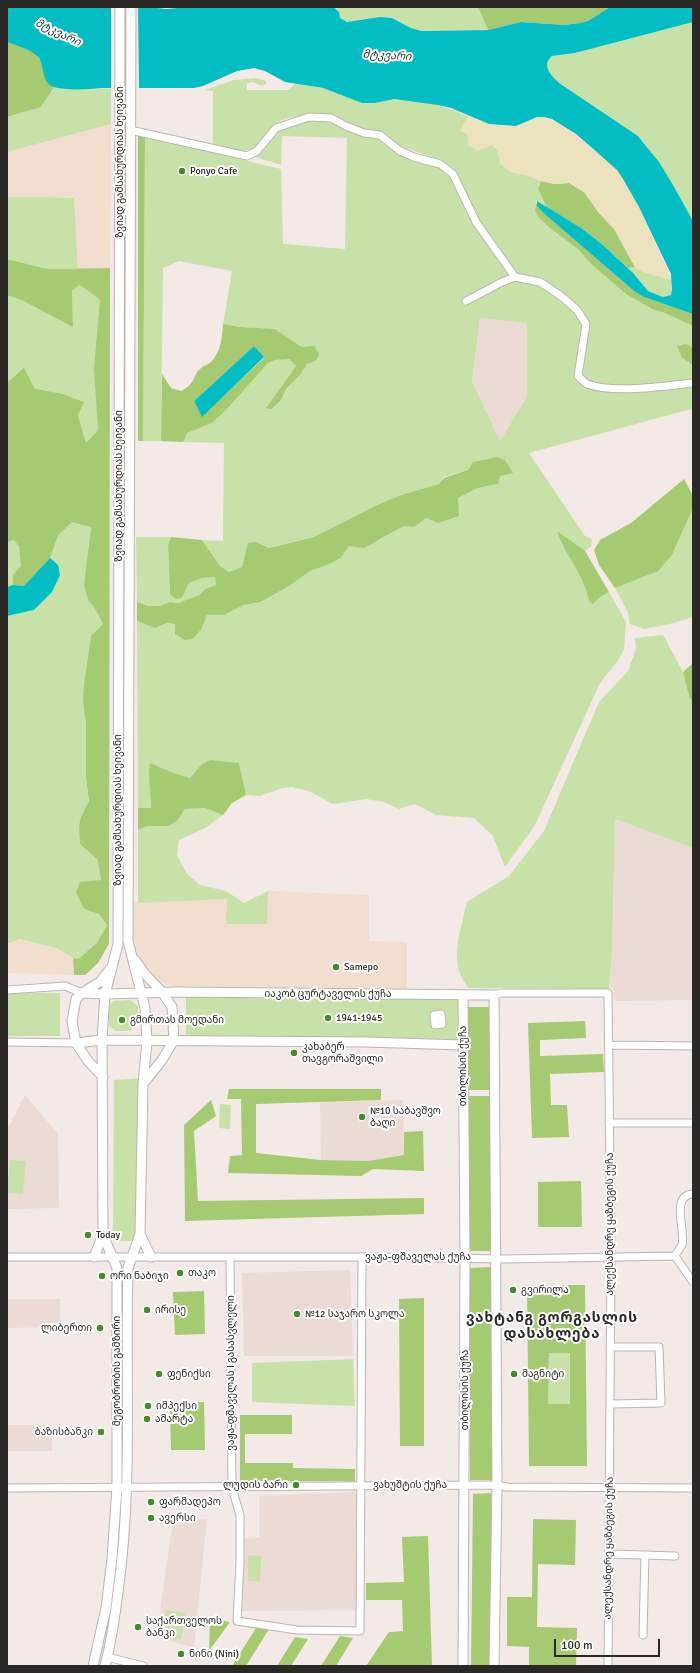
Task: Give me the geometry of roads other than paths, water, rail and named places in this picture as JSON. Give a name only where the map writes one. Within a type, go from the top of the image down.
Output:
[{"type":"main road","name":"ზვიად გამსახურდიას ხეივანი","points":[[114,965],[118,944],[120,7]]},
{"type":"main road","name":"ზვიად გამსახურდიას ხეივანი","points":[[131,7],[128,941],[131,953]]},
{"type":"main road","points":[[131,953],[144,973],[162,992],[172,1007],[174,1040],[162,1060],[143,1084]]},
{"type":"main road","points":[[131,953],[147,1023],[143,1084]]},
{"type":"main road","points":[[103,1077],[88,1061],[76,1043],[72,1021],[73,1010],[76,999],[82,993],[100,982],[114,965]]},
{"type":"main road","points":[[103,1077],[102,1040],[105,994],[114,965]]},
{"type":"main road","points":[[82,993],[141,994],[162,992]]},
{"type":"main road","name":"იაკობ ცურტაველის ქუჩა","points":[[162,992],[494,995]]},
{"type":"main road","name":"თბილისის ქუჩა","points":[[463,995],[465,1257],[463,1666]]},
{"type":"main road","points":[[494,995],[497,1485],[494,1666]]},
{"type":"main road","points":[[76,1043],[102,1040],[174,1040],[366,1042],[463,1045]]},
{"type":"main road","name":"მეგობრობის გამზირი","points":[[93,1666],[106,1608],[117,1487],[117,1268],[103,1235],[103,1077]]},
{"type":"main road","name":"მეგობრობის გამზირი","points":[[106,1662],[122,1568],[128,1487],[128,1268],[140,1234],[143,1084]]},
{"type":"main road","points":[[140,1234],[151,1257]]},
{"type":"main road","points":[[94,1257],[103,1235]]},
{"type":"street","points":[[130,130],[247,156],[257,151],[276,128],[309,117],[330,118],[364,133],[380,135],[400,151],[414,158],[440,164],[453,174],[476,222],[515,277]]},
{"type":"street","points":[[466,300],[515,277],[540,282],[561,296],[577,310],[586,324],[578,376],[586,383],[600,387],[635,388],[693,383]]},
{"type":"street","points":[[7,990],[65,986],[82,993]]},
{"type":"street","name":"ალექსანდრე ყაზბეგის ქუჩა","points":[[494,995],[502,993],[608,993],[611,1258],[608,1666]]},
{"type":"street","points":[[7,1042],[76,1043]]},
{"type":"street","points":[[609,1045],[693,1046]]},
{"type":"street","points":[[609,1123],[693,1124]]},
{"type":"street","points":[[693,1194],[682,1198],[680,1207],[682,1244],[675,1256],[693,1282]]},
{"type":"street","name":"ვაჟა-ფშაველას ქუჩა","points":[[7,1257],[611,1258],[675,1256]]},
{"type":"street","points":[[361,1486],[362,1257]]},
{"type":"street","name":"ვაჟა-ფშაველას I გასასვლელი","points":[[230,1258],[232,1488],[240,1515],[240,1562],[237,1621],[297,1630],[360,1631],[361,1486]]},
{"type":"street","points":[[610,1347],[659,1347],[661,1403],[610,1404]]},
{"type":"street","name":"ვახუშტის ქუჩა","points":[[7,1488],[232,1488],[465,1485],[693,1488]]},
{"type":"street","points":[[609,1554],[676,1556]]},
{"type":"street","points":[[643,1635],[645,1555]]},
{"type":"street","points":[[106,1662],[143,1666]]},
{"type":"water","name":"მტკვარი","points":[[7,7],[148,7],[166,9],[190,7],[334,7],[339,12],[340,18],[347,22],[380,17],[392,18],[411,28],[422,31],[488,30],[521,22],[564,25],[580,23],[588,21],[610,7],[693,7],[693,22],[575,53],[552,56],[547,64],[549,72],[562,85],[638,136],[659,162],[673,185],[693,221],[693,314],[644,297],[634,291],[537,206],[537,201],[581,228],[603,245],[633,273],[648,291],[663,297],[671,295],[671,274],[639,207],[617,170],[576,134],[552,119],[537,117],[516,126],[489,124],[451,108],[438,105],[394,99],[375,103],[362,103],[323,88],[285,82],[265,71],[254,68],[237,71],[203,86],[194,88],[65,89],[54,87],[47,82],[41,62],[36,55],[24,48],[7,42]]},
{"type":"water","points":[[254,346],[264,357],[202,417],[194,401]]},
{"type":"water","points":[[50,558],[58,565],[60,575],[52,592],[34,610],[7,616],[7,587],[13,585],[24,586]]},
{"type":"place","name":"Ponyo Cafe","points":[[182,171]]},
{"type":"place","name":"Samepo","points":[[336,967]]},
{"type":"place","name":"1941-1945","points":[[328,1018]]},
{"type":"place","name":"გმირთას მოედანი","points":[[122,1020]]},
{"type":"place","name":"კახაბერ თავგორაშვილი","points":[[294,1053]]},
{"type":"place","name":"№10 საბავშვო ბაღი","points":[[362,1117]]},
{"type":"place","name":"Today","points":[[88,1235]]},
{"type":"place","name":"თაკო","points":[[180,1273]]},
{"type":"place","name":"ორი ნაბიჯი","points":[[102,1276]]},
{"type":"place","name":"გვირილა","points":[[513,1290]]},
{"type":"place","name":"ირისე","points":[[147,1310]]},
{"type":"place","name":"№12 საჯარო სკოლა","points":[[297,1314]]},
{"type":"place","name":"ლიბერთი","points":[[100,1328]]},
{"type":"place","name":"ფენიქსი","points":[[159,1374]]},
{"type":"place","name":"მაგნიტი","points":[[514,1374]]},
{"type":"place","name":"იმპექსი","points":[[148,1406]]},
{"type":"place","name":"ამარტა","points":[[147,1419]]},
{"type":"place","name":"ბაზისბანკი","points":[[101,1432]]},
{"type":"place","name":"ლუდის ბარი","points":[[296,1485]]},
{"type":"place","name":"ფარმადეპო","points":[[151,1502]]},
{"type":"place","name":"ავერსი","points":[[151,1518]]},
{"type":"place","name":"საქართველოს ბანკი","points":[[138,1627]]},
{"type":"place","name":"ნინი (Nini)","points":[[181,1654]]},
{"type":"district","name":"ვახტანგ გორგასლის დასახლება","points":[[552,1326]]}]
